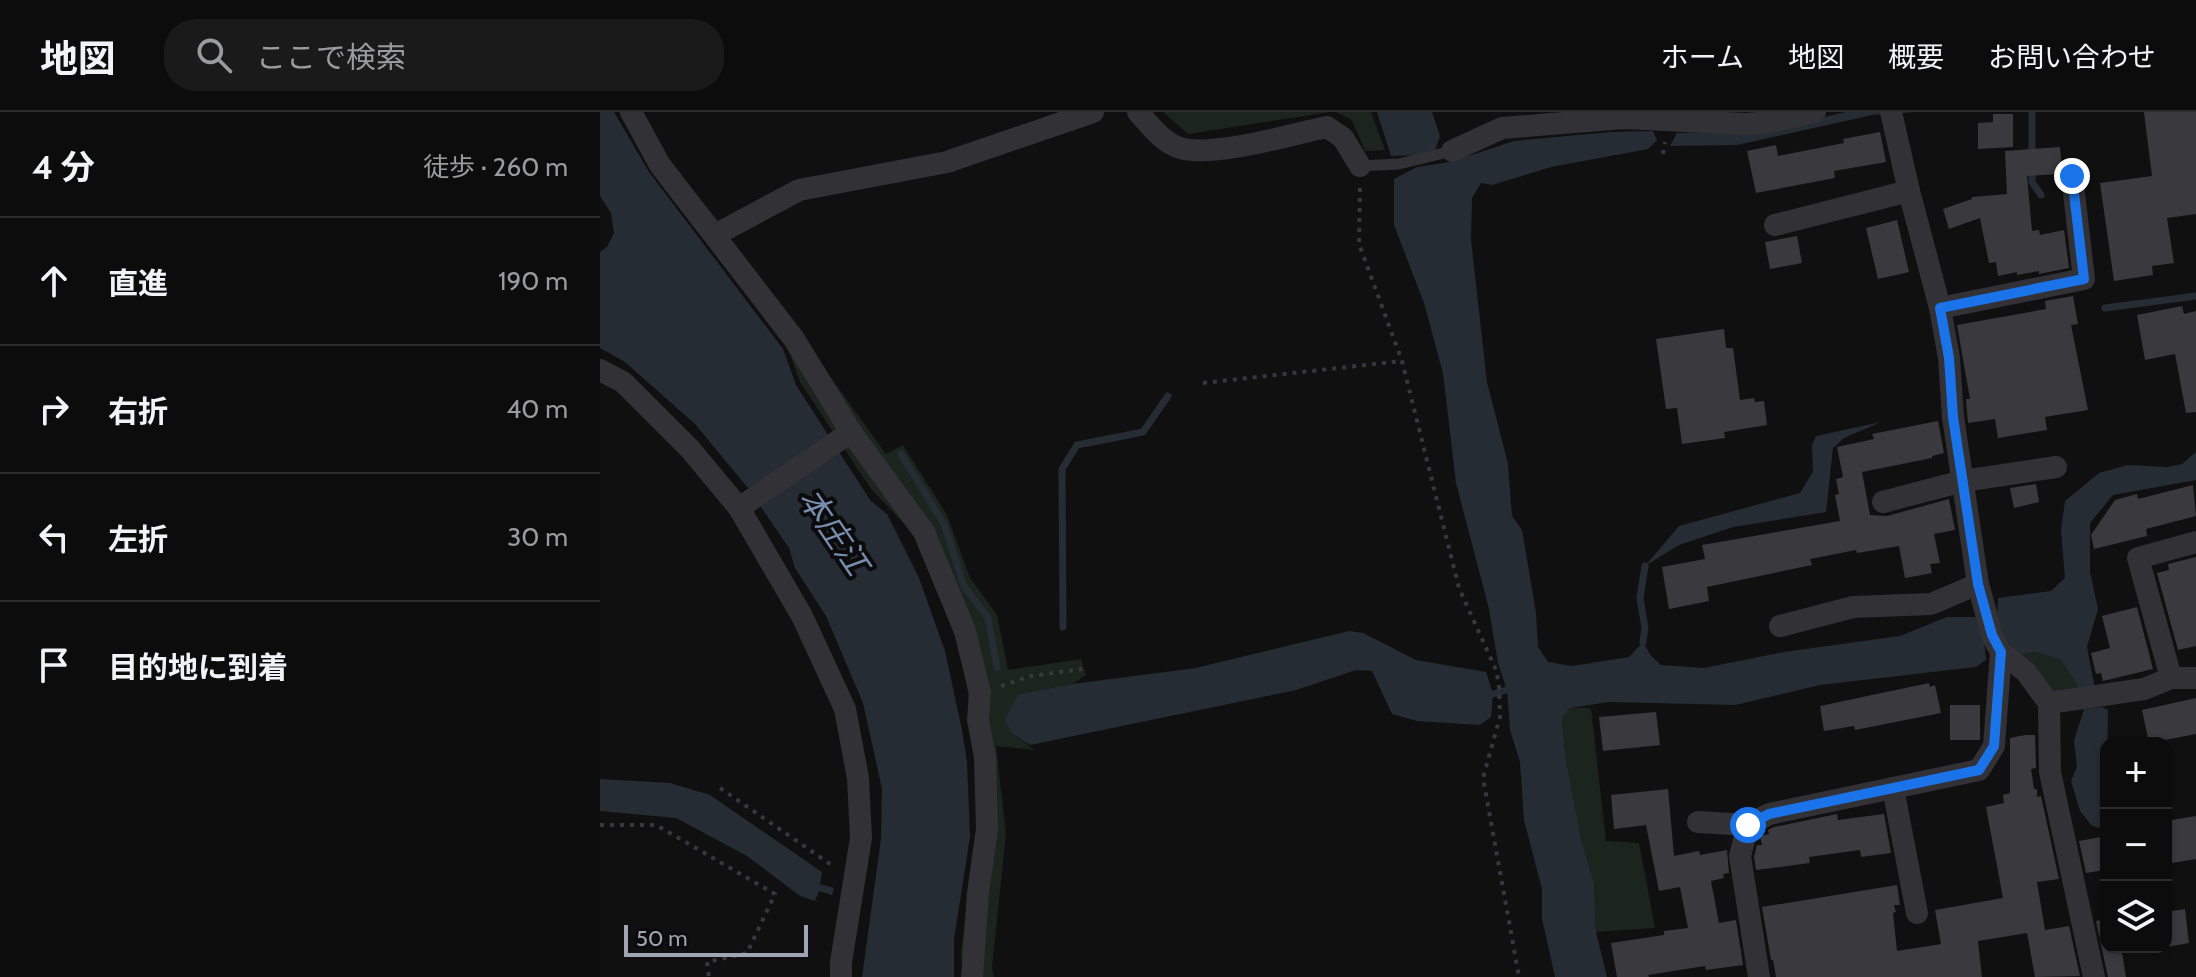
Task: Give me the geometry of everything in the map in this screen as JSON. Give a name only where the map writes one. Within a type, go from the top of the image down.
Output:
[{"type":"street","points":[[631,112],[660,165],[794,339],[851,432],[924,532],[965,631],[980,693],[978,720],[985,757],[987,829],[978,893],[972,977]]},
{"type":"street","points":[[715,235],[799,190],[947,162],[1093,112]]},
{"type":"street","points":[[1138,112],[1163,138],[1181,148],[1200,150],[1327,127],[1343,138],[1360,166]]},
{"type":"street","points":[[1443,153],[1501,120],[1624,115],[1746,124],[1815,112]]},
{"type":"street","points":[[1698,822],[1748,825],[1769,814],[1979,770],[1994,746],[1994,636],[1978,584],[1953,417],[1949,358],[1940,308],[1892,117]]},
{"type":"street","points":[[1940,308],[2084,279],[2072,176]]},
{"type":"street","points":[[1775,225],[1909,191]]},
{"type":"street","points":[[600,370],[623,382],[690,449],[739,508],[802,616],[845,709],[858,778],[861,838],[841,977]]},
{"type":"street","points":[[739,508],[851,432]]},
{"type":"street","points":[[1883,502],[1963,481],[2056,467]]},
{"type":"street","points":[[2171,678],[2138,558],[2196,542]]},
{"type":"street","points":[[1780,626],[1853,607],[1931,604],[1978,584]]},
{"type":"street","points":[[1994,636],[2049,703],[2050,772],[2094,977]]},
{"type":"street","points":[[2049,703],[2144,689],[2171,678],[2196,678]]},
{"type":"street","points":[[1893,788],[1917,913]]},
{"type":"street","points":[[1748,825],[1740,856],[1759,977]]},
{"type":"lane","points":[[1360,166],[1399,164],[1443,153]]},
{"type":"path","points":[[1360,166],[1359,244],[1402,361],[1459,588],[1496,670],[1499,685],[1500,717],[1483,778],[1519,977]]},
{"type":"path","points":[[1203,383],[1402,361]]},
{"type":"path","points":[[980,693],[1031,676],[1082,669]]},
{"type":"path","points":[[720,788],[854,881]]},
{"type":"path","points":[[600,825],[656,825],[775,894],[747,953],[707,962],[709,977]]},
{"type":"shaded area","points":[[619,112],[642,112],[670,163],[715,217],[886,454],[903,445],[947,515],[970,578],[997,615],[1008,670],[1081,659],[1086,675],[1072,684],[1019,694],[1013,734],[1035,750],[996,746],[1006,834],[992,967],[994,977],[963,977],[961,952],[977,832],[976,760],[964,659],[916,536],[871,489],[800,382],[787,346],[653,173]]},
{"type":"shaded area","points":[[1163,112],[1330,112],[1188,134]]},
{"type":"shaded area","points":[[1336,112],[1371,112],[1385,150],[1365,151],[1352,120]]},
{"type":"shaded area","points":[[2036,652],[2061,660],[2079,688],[2056,693],[2017,655]]},
{"type":"shaded area","points":[[1570,708],[1591,708],[1606,841],[1639,843],[1655,928],[1596,932],[1594,883],[1581,839],[1565,754],[1562,718]]},
{"type":"water","name":"本庄江","points":[[600,112],[614,112],[649,172],[783,349],[796,385],[870,500],[887,514],[919,578],[945,651],[967,762],[970,837],[954,939],[954,977],[862,977],[881,839],[882,789],[863,703],[826,616],[795,568],[789,548],[748,488],[695,424],[625,362],[600,348],[600,252],[607,247],[614,233],[611,213],[600,196]]},
{"type":"water","points":[[1377,112],[1432,112],[1440,136],[1435,150],[1391,156]]},
{"type":"water","points":[[1846,112],[1914,112],[1872,115],[1737,145],[1670,146],[1677,133],[1759,132]]},
{"type":"water","points":[[1653,131],[1657,140],[1648,149],[1551,167],[1492,185],[1481,183],[1472,198],[1471,240],[1487,382],[1508,464],[1512,516],[1522,530],[1536,613],[1538,647],[1548,662],[1572,666],[1629,657],[1643,642],[1661,665],[1704,668],[1784,652],[1900,636],[1947,617],[1980,617],[1986,660],[1976,667],[1820,685],[1735,705],[1609,702],[1570,708],[1562,718],[1565,754],[1581,839],[1594,883],[1596,932],[1607,977],[1555,977],[1542,919],[1542,889],[1524,820],[1520,762],[1510,730],[1507,690],[1456,483],[1443,373],[1424,303],[1394,225],[1394,179],[1417,167],[1450,162],[1514,141]]},
{"type":"water","points":[[1881,422],[1844,438],[1833,448],[1826,512],[1733,527],[1679,545],[1645,566],[1679,526],[1800,493],[1813,472],[1812,445],[1816,436]]},
{"type":"water","points":[[2196,452],[2196,480],[2113,495],[2090,523],[2090,572],[2098,609],[2087,647],[2095,689],[2079,688],[2061,660],[2036,652],[2017,655],[1997,625],[1998,598],[2051,591],[2065,578],[2061,530],[2065,501],[2099,473],[2128,465],[2167,467],[2182,464]]},
{"type":"water","points":[[1349,631],[1363,633],[1416,660],[1486,672],[1493,694],[1491,717],[1480,725],[1417,721],[1392,714],[1372,671],[1356,670],[1296,690],[1030,745],[1013,734],[1004,720],[1019,694],[1196,668]]},
{"type":"water","points":[[2102,707],[2108,710],[2108,737],[2100,737],[2100,828],[2092,826],[2080,811],[2071,781],[2077,767],[2074,741],[2084,709]]},
{"type":"water","points":[[600,779],[670,783],[710,795],[822,872],[820,884],[834,888],[832,895],[819,891],[815,901],[800,896],[747,856],[676,818],[600,811]]},
{"type":"building","points":[[2144,112],[2196,112],[2196,214],[2167,218],[2174,263],[2152,266],[2153,275],[2114,281],[2100,183],[2152,176]]},
{"type":"building","points":[[1993,114],[2013,114],[2013,147],[1978,149],[1978,123],[1993,122]]},
{"type":"building","points":[[1880,132],[1886,162],[1834,171],[1835,178],[1756,193],[1747,151],[1776,145],[1778,156],[1844,143],[1843,139]]},
{"type":"building","points":[[2060,147],[2062,167],[2059,174],[2027,176],[2032,231],[2039,230],[2040,235],[2064,230],[2069,268],[2039,274],[2039,271],[2017,275],[2017,272],[1998,276],[1996,262],[1989,263],[1980,218],[1949,229],[1943,209],[1972,197],[2007,194],[2005,151]]},
{"type":"building","points":[[1897,220],[1909,272],[1878,279],[1866,228]]},
{"type":"building","points":[[1797,236],[1802,263],[1770,269],[1765,242]]},
{"type":"building","points":[[2073,296],[2078,324],[2071,325],[2088,410],[2045,417],[2047,430],[1998,438],[1995,419],[1968,423],[1966,399],[1970,399],[1957,325],[2046,309],[2045,301]]},
{"type":"building","points":[[2182,306],[2184,314],[2196,311],[2196,412],[2186,413],[2175,354],[2145,360],[2137,315]]},
{"type":"building","points":[[1724,329],[1726,348],[1733,348],[1740,400],[1754,398],[1755,402],[1764,401],[1767,425],[1724,432],[1725,438],[1682,444],[1677,408],[1666,409],[1656,339]]},
{"type":"building","points":[[1938,421],[1944,453],[1862,472],[1870,515],[1887,516],[1949,499],[1955,530],[1934,534],[1940,563],[1930,564],[1932,573],[1905,578],[1899,546],[1857,553],[1856,550],[1810,559],[1812,565],[1707,587],[1709,601],[1669,609],[1662,567],[1705,559],[1702,545],[1840,521],[1835,495],[1839,494],[1836,479],[1843,477],[1837,447],[1874,439],[1872,434]]},
{"type":"building","points":[[2036,484],[2039,502],[2014,508],[2010,488]]},
{"type":"building","points":[[2193,485],[2196,516],[2146,529],[2147,536],[2094,549],[2091,535],[2115,500],[2137,494],[2138,499]]},
{"type":"building","points":[[2196,557],[2196,646],[2178,650],[2157,573],[2169,570],[2168,564]]},
{"type":"building","points":[[2137,607],[2153,669],[2103,681],[2101,673],[2096,674],[2091,653],[2110,648],[2102,616]]},
{"type":"building","points":[[1929,683],[1930,687],[1935,685],[1941,713],[1855,730],[1854,726],[1824,731],[1820,706]]},
{"type":"building","points":[[2196,698],[2196,734],[2172,739],[2148,737],[2142,710]]},
{"type":"building","points":[[1950,705],[1980,705],[1980,740],[1950,740]]},
{"type":"building","points":[[1656,712],[1660,745],[1603,751],[1599,717]]},
{"type":"building","points":[[2035,735],[2036,768],[2031,769],[2034,789],[2037,789],[2037,797],[2041,796],[2059,879],[2037,882],[2045,930],[2069,926],[2080,976],[2035,977],[2027,933],[1978,941],[1982,977],[1776,977],[1762,907],[1897,885],[1900,905],[1894,905],[1896,912],[1893,913],[1897,951],[1941,944],[1935,910],[2003,898],[1986,807],[2004,803],[2003,795],[2010,793],[2010,738]]},
{"type":"building","points":[[1668,789],[1674,856],[1727,850],[1729,873],[1723,874],[1724,878],[1711,881],[1719,923],[1736,920],[1743,965],[1706,970],[1705,966],[1649,977],[1617,977],[1611,943],[1688,928],[1680,887],[1659,891],[1646,825],[1614,829],[1611,795]]},
{"type":"building","points":[[1837,814],[1838,820],[1884,814],[1891,853],[1861,857],[1860,850],[1809,857],[1810,863],[1756,870],[1754,857],[1757,845],[1762,845],[1760,836],[1769,834],[1768,830]]},
{"type":"building","points":[[2196,816],[2196,859],[2172,863],[2172,820]]},
{"type":"building","points":[[2100,837],[2100,871],[2086,873],[2079,841]]},
{"type":"building","points":[[2185,909],[2189,943],[2172,946],[2172,911]]},
{"type":"building","points":[[2103,953],[2122,953],[2126,977],[2108,977]]},
{"type":"waterway","points":[[2032,112],[2032,155]]},
{"type":"waterway","points":[[2032,168],[2032,182],[2041,195]]},
{"type":"waterway","points":[[2105,308],[2196,296]]},
{"type":"waterway","points":[[1063,627],[1062,469],[1077,445],[1143,432],[1168,396]]},
{"type":"waterway","points":[[901,454],[944,524],[964,586],[988,618],[997,667]]},
{"type":"waterway","points":[[1643,642],[1645,628],[1640,598],[1645,566]]},
{"type":"waterway","points":[[1493,694],[1507,690]]},
{"type":"route","points":[[1748,825],[1769,814],[1979,770],[1994,746],[2001,652],[1992,635],[1978,584],[1940,308],[2084,279],[2072,176]]}]
